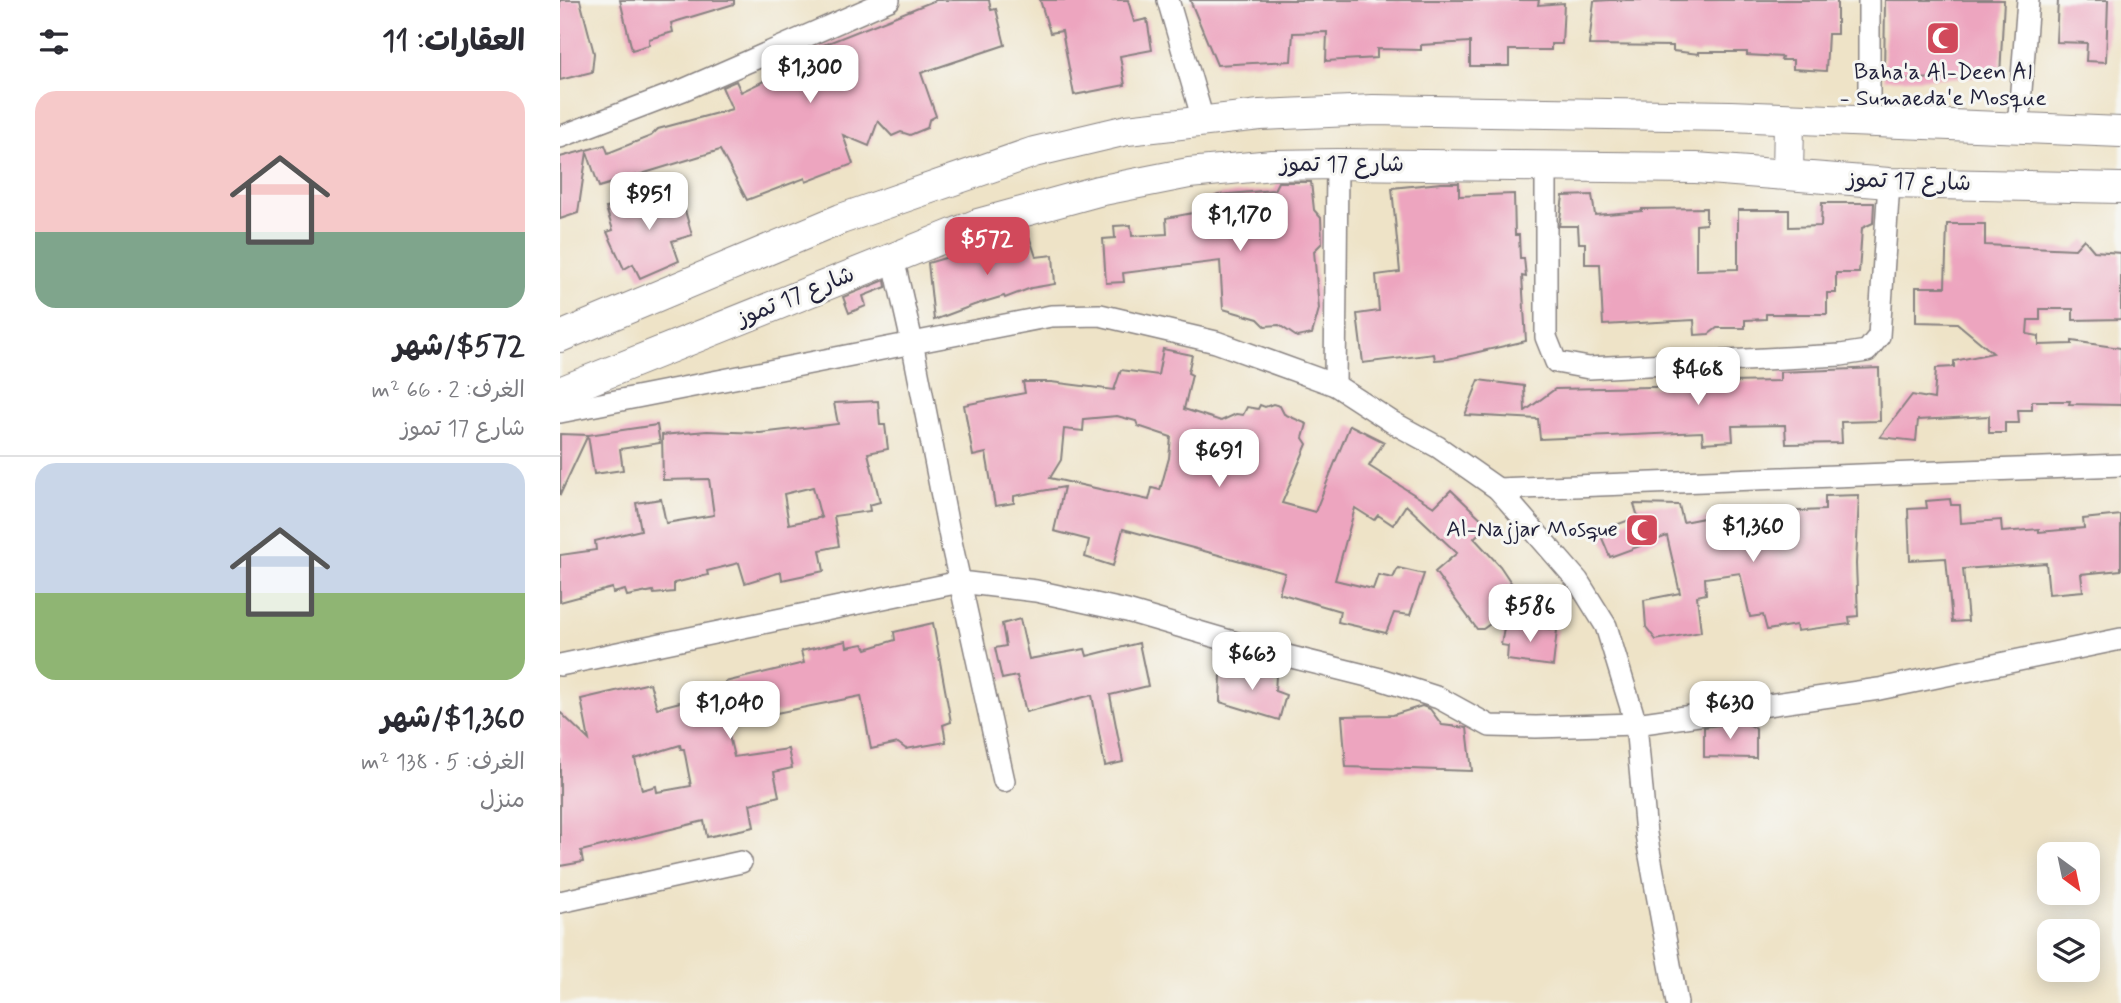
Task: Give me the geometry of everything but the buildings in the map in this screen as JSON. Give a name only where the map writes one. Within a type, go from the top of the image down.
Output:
[{"type":"main road","points":[[560,337],[841,219],[1034,152],[1127,130],[1203,120],[1373,110],[1730,116],[2121,132]]},
{"type":"main road","points":[[1788,175],[1789,119]]},
{"type":"main road","name":"شارع 17 تموز","points":[[560,392],[978,224],[1098,191],[1189,173],[1272,165],[1337,164],[1696,168],[1889,183],[2121,188]]},
{"type":"street","points":[[560,137],[683,90],[889,0]]},
{"type":"street","points":[[1168,0],[1203,120]]},
{"type":"street","points":[[1868,0],[1869,122]]},
{"type":"street","points":[[2018,129],[2028,0]]},
{"type":"street","points":[[1335,385],[1337,164]]},
{"type":"street","points":[[1546,166],[1546,337],[1556,362],[1589,368],[1841,355],[1867,351],[1879,336],[1889,183]]},
{"type":"street","points":[[893,258],[1004,782]]},
{"type":"street","points":[[560,412],[1051,316],[1100,315],[1216,342],[1335,385],[1392,422],[1438,447],[1498,489],[1578,581],[1606,626],[1636,724],[1646,834],[1678,1003]]},
{"type":"street","points":[[1498,489],[2121,465]]},
{"type":"street","points":[[560,665],[960,582],[1037,591],[1127,611],[1247,646],[1380,678],[1439,698],[1490,726],[1536,727],[1636,724],[1879,689],[2121,639]]},
{"type":"street","points":[[560,902],[741,862]]},
{"type":"place","name":"Baha'a Al-Deen Al - Sumaeda'e Mosque","points":[[1943,38]]},
{"type":"place","name":"Al-Najjar Mosque","points":[[1642,530]]}]
